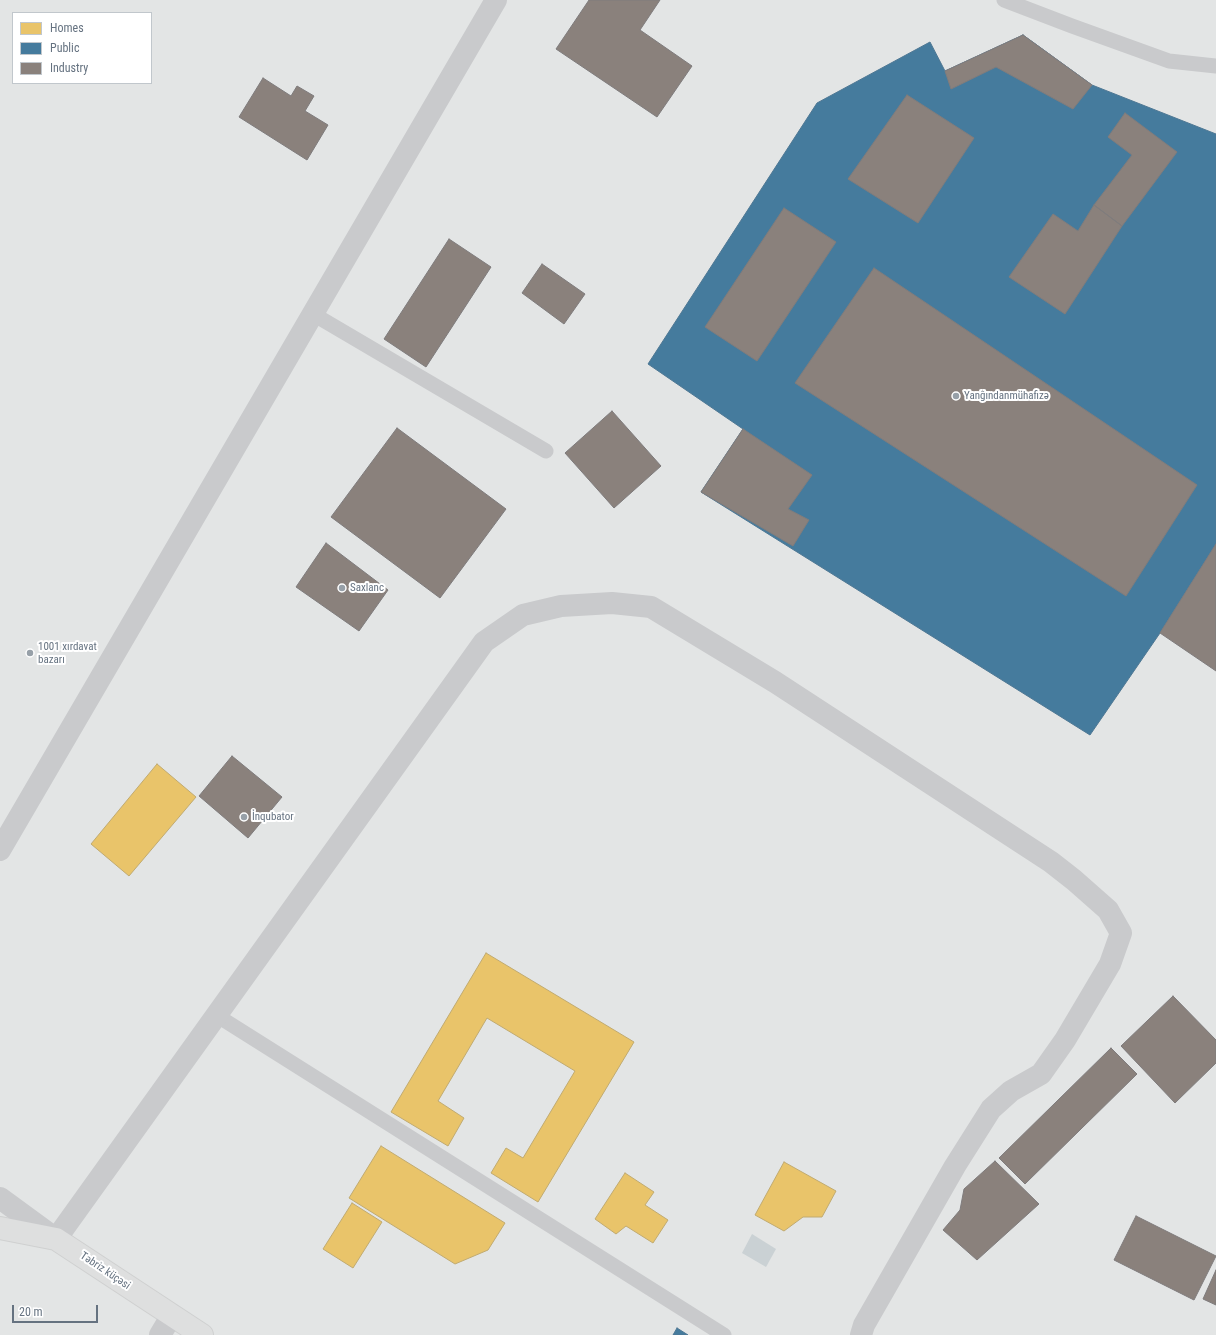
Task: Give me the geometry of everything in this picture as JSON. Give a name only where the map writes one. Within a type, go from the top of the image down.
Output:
[{"type":"main road","name":"Təbriz küçəsi","points":[[0,1228],[56,1238],[202,1335]]},
{"type":"street","points":[[0,850],[496,0]]},
{"type":"street","points":[[0,1198],[56,1238],[484,642],[523,615],[561,606],[612,603],[651,607],[775,682],[1051,862],[1108,910],[1121,933],[1110,964],[1065,1040],[1041,1074],[1011,1091],[991,1109],[940,1192],[864,1325],[861,1335]]},
{"type":"street","points":[[160,1335],[172,1315]]},
{"type":"lane","points":[[1004,0],[1170,61],[1216,66]]},
{"type":"lane","points":[[313,314],[546,451]]},
{"type":"lane","points":[[216,1015],[724,1335]]},
{"type":"shaded area","points":[[0,0],[1216,0],[1216,1335],[0,1335]]},
{"type":"shaded area","points":[[752,1234],[776,1249],[766,1267],[742,1253]]},
{"type":"building: Homes","points":[[157,764],[196,797],[129,876],[91,844]]},
{"type":"building: Homes","points":[[486,953],[634,1042],[538,1202],[491,1173],[506,1148],[523,1158],[575,1071],[487,1018],[438,1101],[464,1118],[448,1146],[391,1112]]},
{"type":"building: Homes","points":[[381,1146],[505,1223],[488,1250],[455,1264],[349,1198]]},
{"type":"building: Homes","points":[[784,1162],[836,1191],[822,1217],[803,1217],[784,1231],[755,1215]]},
{"type":"building: Homes","points":[[625,1173],[654,1192],[645,1205],[668,1220],[653,1243],[626,1226],[616,1234],[595,1219]]},
{"type":"building: Homes","points":[[352,1203],[382,1222],[353,1268],[323,1249]]},
{"type":"building: Public","name":"Yanğındanmühafizə","points":[[1023,35],[1092,85],[1216,134],[1216,544],[1160,633],[1090,735],[701,492],[743,429],[648,364],[817,103],[930,42],[945,71]]},
{"type":"building: Public","points":[[677,1328],[688,1335],[673,1335]]},
{"type":"building: Industry","points":[[589,0],[660,0],[640,30],[692,66],[657,117],[556,49]]},
{"type":"building: Industry","points":[[1023,35],[1092,85],[1073,109],[996,67],[951,89],[945,71]]},
{"type":"building: Industry","points":[[263,78],[291,96],[297,86],[314,96],[305,111],[328,125],[307,160],[239,117]]},
{"type":"building: Industry","points":[[907,95],[974,138],[918,223],[848,179]]},
{"type":"building: Industry","points":[[1125,113],[1177,152],[1122,226],[1094,205],[1132,155],[1108,137]]},
{"type":"building: Industry","points":[[1094,205],[1122,226],[1065,314],[1009,277],[1053,214],[1078,231]]},
{"type":"building: Industry","points":[[784,208],[836,242],[757,361],[705,327]]},
{"type":"building: Industry","points":[[449,239],[491,267],[426,367],[384,339]]},
{"type":"building: Industry","points":[[542,264],[585,294],[564,324],[522,293]]},
{"type":"building: Industry","points":[[874,268],[1197,485],[1126,596],[795,383]]},
{"type":"building: Industry","points":[[612,411],[661,466],[614,508],[565,453]]},
{"type":"building: Industry","points":[[397,428],[506,509],[440,598],[331,517]]},
{"type":"building: Industry","points":[[743,429],[812,475],[788,509],[809,520],[793,546],[701,492]]},
{"type":"building: Industry","name":"Saxlanc","points":[[326,543],[388,590],[359,631],[296,587]]},
{"type":"building: Industry","points":[[1216,544],[1216,671],[1160,633]]},
{"type":"building: Industry","name":"İnqubator","points":[[232,756],[282,797],[248,838],[199,796]]},
{"type":"building: Industry","points":[[1173,996],[1216,1040],[1216,1063],[1175,1103],[1121,1046]]},
{"type":"building: Industry","points":[[1111,1048],[1137,1074],[1025,1184],[999,1158]]},
{"type":"building: Industry","points":[[995,1161],[1039,1204],[977,1260],[943,1230],[960,1210],[964,1189]]},
{"type":"building: Industry","points":[[1136,1216],[1216,1256],[1194,1300],[1114,1260]]},
{"type":"building: Industry","points":[[1216,1270],[1216,1305],[1203,1299]]},
{"type":"place","name":"Yanğındanmühafizə","points":[[956,396]]},
{"type":"place","name":"Saxlanc","points":[[342,588]]},
{"type":"place","name":"1001 xırdavat bazarı","points":[[30,653]]},
{"type":"place","name":"İnqubator","points":[[244,817]]}]
